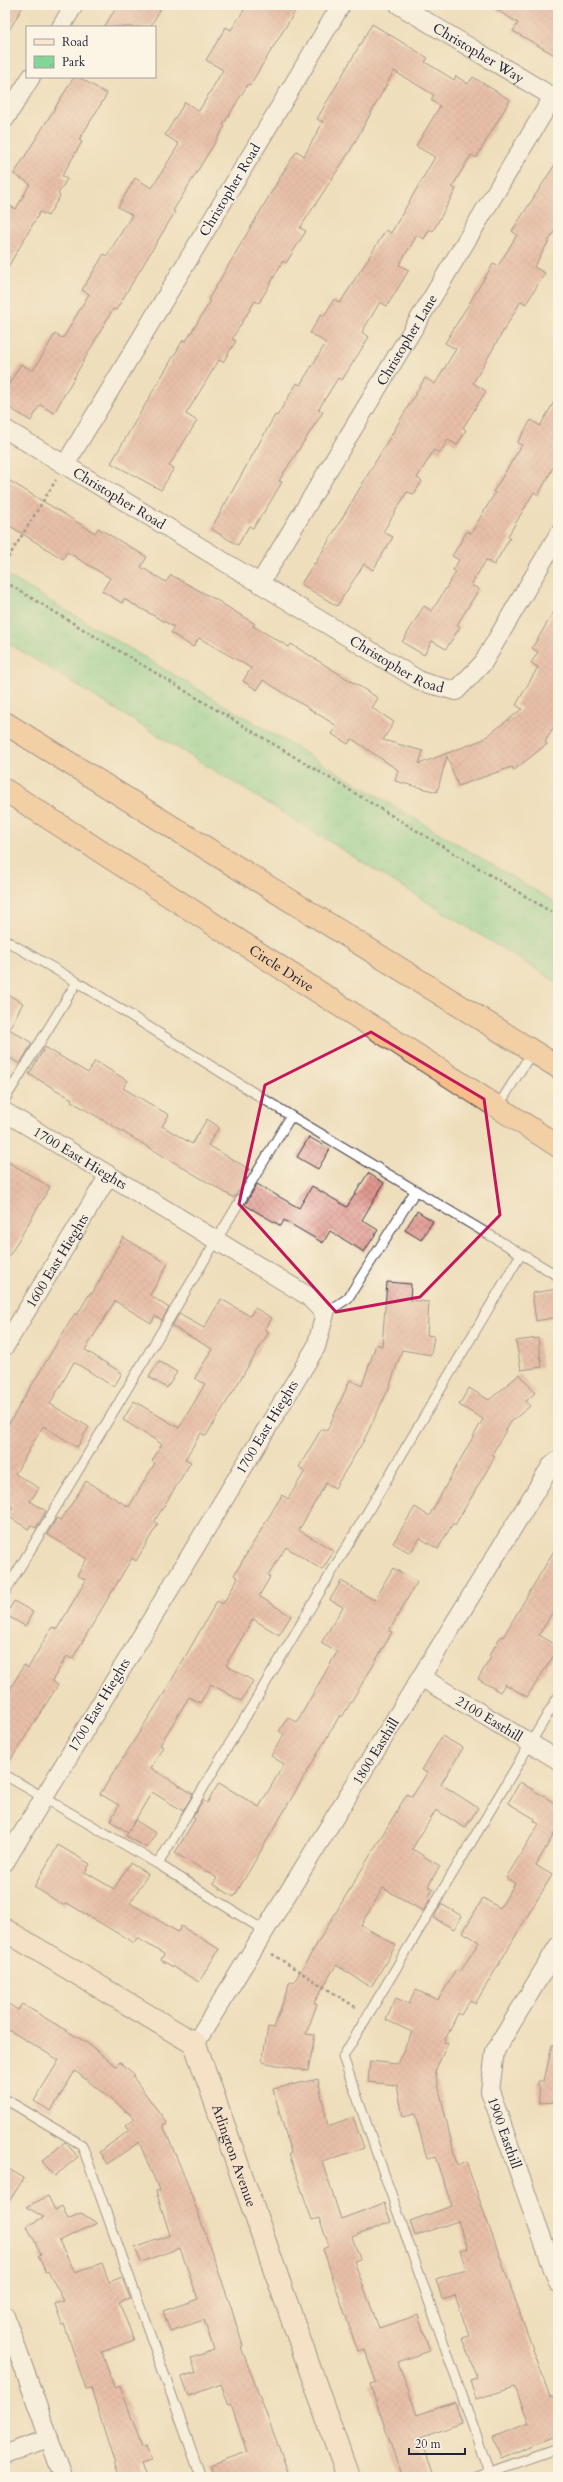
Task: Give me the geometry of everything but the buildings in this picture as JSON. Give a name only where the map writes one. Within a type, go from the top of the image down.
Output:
[{"type":"highway","points":[[5,723],[558,1067]]},
{"type":"highway","name":"Circle Drive","points":[[5,790],[558,1146]]},
{"type":"street","points":[[62,26],[74,5]]},
{"type":"street","name":"Christopher Road","points":[[341,5],[65,465],[422,682],[456,691],[483,663],[558,535]]},
{"type":"street","name":"Christopher Way","points":[[399,5],[556,98]]},
{"type":"street","points":[[5,119],[30,78]]},
{"type":"street","name":"Christopher Lane","points":[[260,583],[556,98]]},
{"type":"street","points":[[5,429],[65,465]]},
{"type":"street","name":"1700 East Hieghts","points":[[5,1112],[308,1296],[325,1314],[316,1346],[5,1862]]},
{"type":"street","name":"1600 East Hieghts","points":[[5,1346],[109,1175]]},
{"type":"street","name":"1800 Easthill","points":[[195,2044],[551,1466],[558,1460]]},
{"type":"street","name":"2100 Easthill","points":[[421,1677],[558,1760]]},
{"type":"street","points":[[5,1930],[195,2044]]},
{"type":"street","name":"1900 Easthill","points":[[558,1946],[495,2051],[490,2091],[558,2283]]},
{"type":"street","name":"Arlington Avenue","points":[[195,2044],[348,2477]]},
{"type":"street","points":[[5,2316],[63,2477]]},
{"type":"street","points":[[5,2454],[49,2438]]},
{"type":"lane","points":[[5,940],[77,982],[291,1116],[558,1276]]},
{"type":"lane","points":[[5,1099],[77,982]]},
{"type":"lane","points":[[497,1108],[532,1052]]},
{"type":"lane","points":[[5,1592],[291,1116]]},
{"type":"lane","points":[[325,1314],[348,1298],[416,1190]]},
{"type":"lane","points":[[158,1864],[521,1254]]},
{"type":"lane","points":[[489,2472],[343,2057],[558,1697]]},
{"type":"lane","points":[[5,1775],[158,1864],[265,1931]]},
{"type":"lane","points":[[5,2099],[82,2145],[201,2477]]},
{"type":"lane","points":[[476,2477],[558,2448]]},
{"type":"path","points":[[5,562],[56,481]]},
{"type":"path","points":[[5,582],[558,916]]},
{"type":"path","points":[[275,1956],[369,2015]]},
{"type":"highlighted area","points":[[371,1032],[484,1099],[500,1215],[420,1297],[336,1312],[239,1204],[265,1085]]},
{"type":"green space","points":[[5,574],[558,904],[558,983],[5,641]]}]
